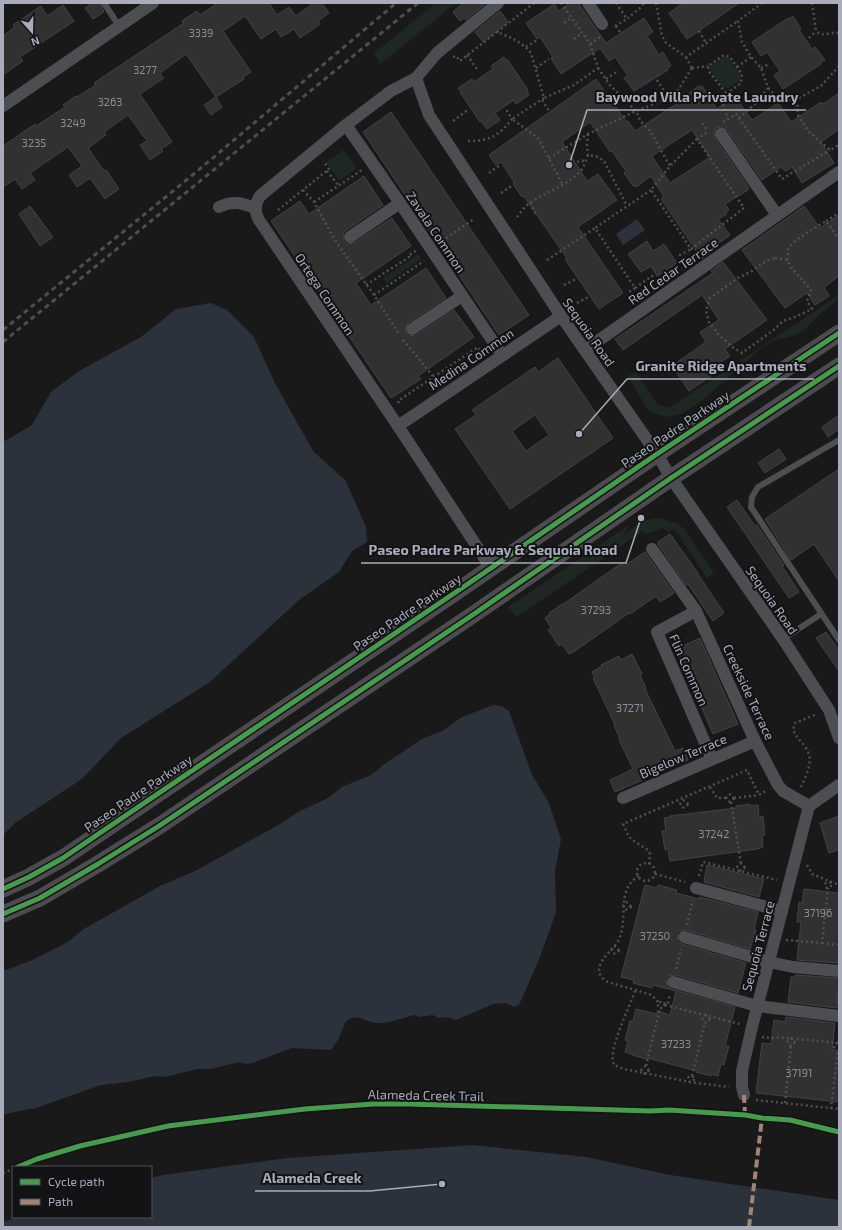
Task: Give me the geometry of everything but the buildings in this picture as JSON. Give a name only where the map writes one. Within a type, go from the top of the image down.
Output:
[{"type":"main road","name":"Paseo Padre Parkway","points":[[3,889],[29,877],[63,858],[839,332]]},
{"type":"main road","points":[[3,914],[40,898],[158,826],[474,614],[671,478],[839,366]]},
{"type":"street","points":[[3,106],[153,3]]},
{"type":"street","points":[[219,207],[235,202],[256,208],[256,201],[260,196],[346,125],[391,91],[416,78],[436,52],[498,3]]},
{"type":"street","points":[[588,3],[602,24]]},
{"type":"street","name":"Sequoia Road","points":[[416,78],[429,115],[561,316],[783,639],[829,710],[839,738]]},
{"type":"street","name":"Zavala Common","points":[[346,125],[502,355]]},
{"type":"street","points":[[719,128],[777,215]]},
{"type":"street","name":"Red Cedar Terrace","points":[[585,350],[839,172]]},
{"type":"street","points":[[350,237],[400,203]]},
{"type":"street","name":"Ortega Common","points":[[256,208],[256,214],[259,220],[398,426],[491,568]]},
{"type":"street","points":[[412,329],[462,296]]},
{"type":"street","name":"Medina Common","points":[[398,426],[561,316]]},
{"type":"street","name":"Creekside Terrace","points":[[652,549],[696,611],[755,741],[778,785],[783,791],[809,806]]},
{"type":"street","name":"Flin Common","points":[[696,611],[657,632],[712,759]]},
{"type":"street","name":"Bigelow Terrace","points":[[623,798],[755,741]]},
{"type":"street","points":[[809,806],[839,785]]},
{"type":"street","name":"Sequoia Terrace","points":[[745,1094],[742,1071],[757,1006],[809,806]]},
{"type":"street","points":[[695,883],[782,911]]},
{"type":"street","points":[[684,937],[769,962],[793,967],[839,971]]},
{"type":"street","points":[[673,982],[757,1006],[839,1016]]},
{"type":"lane","points":[[104,3],[119,26]]},
{"type":"lane","points":[[839,440],[758,487],[752,497],[751,507],[839,640]]},
{"type":"lane","points":[[783,639],[821,614]]},
{"type":"path","points":[[451,57],[456,56],[460,61],[534,3]]},
{"type":"path","points":[[561,3],[590,44],[598,68],[606,79],[636,111],[641,122],[650,130],[670,166]]},
{"type":"path","points":[[616,3],[626,19],[644,3]]},
{"type":"path","points":[[656,3],[662,36],[666,43],[686,57],[692,68]]},
{"type":"path","points":[[686,57],[761,3]]},
{"type":"path","points":[[812,3],[816,31],[823,35],[836,32],[839,34]]},
{"type":"path","points":[[564,23],[571,18]]},
{"type":"path","points":[[738,20],[742,42],[751,57],[761,68],[768,88],[779,99],[797,99],[821,86],[839,66]]},
{"type":"path","points":[[616,26],[620,32]]},
{"type":"path","points":[[699,31],[706,43]]},
{"type":"path","points":[[809,38],[816,31]]},
{"type":"path","points":[[497,32],[517,40],[531,53],[543,99],[549,111]]},
{"type":"path","points":[[574,38],[582,33]]},
{"type":"path","points":[[526,47],[537,40]]},
{"type":"path","points":[[467,55],[477,69]]},
{"type":"path","points":[[692,68],[708,66],[724,55],[730,57],[742,74],[741,83],[721,98],[728,119]]},
{"type":"path","points":[[737,67],[751,57]]},
{"type":"path","points":[[536,68],[549,59]]},
{"type":"path","points":[[761,68],[769,64]]},
{"type":"path","points":[[708,66],[710,73],[726,93]]},
{"type":"path","points":[[468,141],[482,141],[496,136],[505,128],[512,118],[543,99],[574,85],[598,68]]},
{"type":"path","points":[[549,158],[588,134],[668,97],[678,90],[692,68]]},
{"type":"path","points":[[606,79],[618,71]]},
{"type":"path","points":[[657,80],[668,97]]},
{"type":"path","points":[[739,118],[756,103],[768,88]]},
{"type":"path","points":[[678,90],[684,99]]},
{"type":"path","points":[[797,99],[798,115],[808,131],[830,150]]},
{"type":"path","points":[[453,121],[469,109]]},
{"type":"path","points":[[506,109],[512,118],[538,138],[563,185]]},
{"type":"path","points":[[547,260],[651,190],[670,166],[697,139],[708,131],[719,128],[728,119],[736,114],[782,180],[839,145]]},
{"type":"path","points":[[702,123],[708,131]]},
{"type":"path","points":[[517,217],[530,203],[563,185],[583,168],[588,154],[588,134]]},
{"type":"path","points":[[688,266],[680,256],[744,208],[697,139]]},
{"type":"path","points":[[588,154],[598,157],[604,161],[627,206]]},
{"type":"path","points":[[322,160],[329,169],[327,171],[339,186]]},
{"type":"path","points":[[577,162],[586,160]]},
{"type":"path","points":[[314,202],[372,163]]},
{"type":"path","points":[[488,173],[500,166]]},
{"type":"path","points":[[278,210],[327,171]]},
{"type":"path","points":[[501,193],[513,185]]},
{"type":"path","points":[[304,190],[314,202],[336,242],[374,295],[388,319],[433,376]]},
{"type":"path","points":[[651,190],[691,248]]},
{"type":"path","points":[[530,203],[537,216]]},
{"type":"path","points":[[787,260],[775,258],[766,260],[752,271],[738,278],[710,298],[706,310],[709,322],[718,334],[742,352],[775,329],[783,321],[812,309],[808,301],[811,290],[791,267],[787,260],[788,250],[796,241],[839,213]]},
{"type":"path","points":[[374,295],[430,248],[474,219]]},
{"type":"path","points":[[826,221],[839,239]]},
{"type":"path","points":[[595,228],[635,288],[652,276],[658,286],[664,282]]},
{"type":"path","points":[[366,285],[409,257],[408,256],[430,248]]},
{"type":"path","points":[[564,285],[578,278]]},
{"type":"path","points":[[576,303],[590,296]]},
{"type":"path","points":[[410,418],[398,401],[478,347],[481,352]]},
{"type":"path","points":[[796,798],[808,772],[810,761],[807,749],[793,730],[795,723],[829,710]]},
{"type":"path","points":[[649,864],[650,854],[648,850],[630,837],[623,824],[747,770],[759,795]]},
{"type":"path","points":[[710,787],[717,798],[727,798],[728,795],[731,795],[734,798],[759,795],[778,785]]},
{"type":"path","points":[[682,802],[682,806],[685,807],[688,805],[688,796]]},
{"type":"path","points":[[727,798],[728,801],[731,802],[740,864],[737,867],[740,870]]},
{"type":"path","points":[[731,802],[734,798]]},
{"type":"path","points":[[678,800],[682,802],[684,800],[687,801]]},
{"type":"path","points":[[655,874],[695,883],[704,862],[790,883]]},
{"type":"path","points":[[649,864],[654,868],[655,874],[652,879],[647,881],[638,876],[640,866],[649,864]]},
{"type":"path","points":[[740,864],[743,865],[744,868],[743,870],[740,870]]},
{"type":"path","points":[[805,864],[812,874],[828,882],[839,885]]},
{"type":"path","points":[[638,876],[631,880],[625,893],[619,938],[602,962],[599,970],[604,979],[608,982],[652,995],[659,1002],[664,1002],[665,1005],[707,1015],[772,1038],[778,1036],[839,1043]]},
{"type":"path","points":[[822,943],[828,888],[831,885],[828,882]]},
{"type":"path","points":[[623,905],[628,902],[630,907]]},
{"type":"path","points":[[623,905],[624,908],[627,909],[630,907],[635,907]]},
{"type":"path","points":[[786,940],[839,945]]},
{"type":"path","points":[[612,948],[616,947],[618,951],[624,952]]},
{"type":"path","points":[[612,948],[611,951],[614,954],[618,951]]},
{"type":"path","points":[[635,991],[618,1034],[612,1059],[614,1065],[644,1073],[690,1082],[729,1087],[745,1094],[784,1103],[839,1110]]},
{"type":"path","points":[[644,1073],[647,1073],[648,1070],[646,1066],[660,1008],[658,1006],[659,1002]]},
{"type":"path","points":[[660,1008],[663,1008],[665,1005]]},
{"type":"path","points":[[690,1082],[688,1078],[692,1076],[705,1022],[703,1021],[703,1017],[707,1015]]},
{"type":"path","points":[[705,1022],[710,1019],[707,1015]]},
{"type":"path","points":[[784,1103],[791,1045],[788,1042],[789,1039],[792,1038]]},
{"type":"path","points":[[831,1109],[838,1049],[834,1045],[839,1043]]},
{"type":"shaded area","points":[[436,3],[456,3],[380,64],[374,53]]},
{"type":"shaded area","points":[[723,57],[729,58],[741,75],[740,81],[728,88],[722,87],[711,71],[711,64]]},
{"type":"shaded area","points":[[343,150],[357,168],[339,181],[326,162]]},
{"type":"shaded area","points":[[637,219],[645,230],[623,245],[616,234]]},
{"type":"shaded area","points":[[418,254],[422,259],[386,283],[383,278]]},
{"type":"shaded area","points":[[839,295],[839,298],[804,331],[793,336],[773,341],[759,350],[696,405],[681,414],[666,417],[653,413],[646,407],[628,376],[636,372],[657,404],[669,408]]},
{"type":"shaded area","points":[[211,303],[227,310],[254,337],[275,383],[313,451],[346,481],[366,527],[367,542],[352,551],[339,572],[299,600],[210,682],[121,738],[82,779],[15,823],[3,835],[3,442],[32,425],[51,392],[79,371],[141,337],[176,309]]},
{"type":"shaded area","points":[[659,518],[677,523],[685,530],[714,573],[707,578],[681,539],[681,536],[674,529],[669,532],[661,528],[646,535],[643,531],[517,617],[507,608],[629,525],[624,536],[639,523]]},
{"type":"shaded area","points":[[493,705],[501,706],[509,711],[532,775],[548,801],[561,839],[555,871],[556,912],[540,957],[519,1005],[514,1007],[505,1003],[493,1004],[456,1020],[447,1017],[438,1018],[433,1015],[419,1017],[414,1015],[389,1022],[379,1023],[361,1018],[354,1018],[346,1021],[339,1038],[331,1050],[292,1048],[252,1063],[245,1064],[239,1062],[211,1069],[197,1069],[165,1077],[155,1076],[128,1082],[101,1085],[36,1108],[3,1115],[3,971],[30,961],[68,942],[82,930],[160,886],[195,871],[280,824],[298,812],[328,798],[342,787],[371,775],[383,765],[422,739],[444,730],[460,718]]},
{"type":"shaded area","points":[[473,1145],[586,1157],[670,1175],[839,1200],[839,1227],[3,1227],[3,1222],[14,1218],[152,1218],[152,1178],[288,1158]]},
{"type":"railway","points":[[3,330],[195,173],[396,3]]},
{"type":"railway","points":[[3,342],[418,3]]},
{"type":"marked path","points":[[744,1095],[745,1115]]},
{"type":"marked path","points":[[749,1227],[762,1118]]},
{"type":"cycle path","points":[[3,889],[29,877],[63,858],[657,454],[839,333]]},
{"type":"cycle path","points":[[3,914],[40,898],[159,826],[474,614],[671,478],[839,366]]},
{"type":"cycle path","name":"Alameda Creek Trail","points":[[20,1166],[37,1159],[80,1146],[168,1126],[305,1109],[373,1104],[651,1111],[669,1110],[745,1115],[790,1120],[839,1132]]},
{"type":"place","name":"Baywood Villa Private Laundry","points":[[569,165]]},
{"type":"place","name":"Granite Ridge Apartments","points":[[579,434]]},
{"type":"place","name":"Paseo Padre Parkway & Sequoia Road","points":[[641,518]]},
{"type":"place","name":"Alameda Creek","points":[[442,1184]]}]
